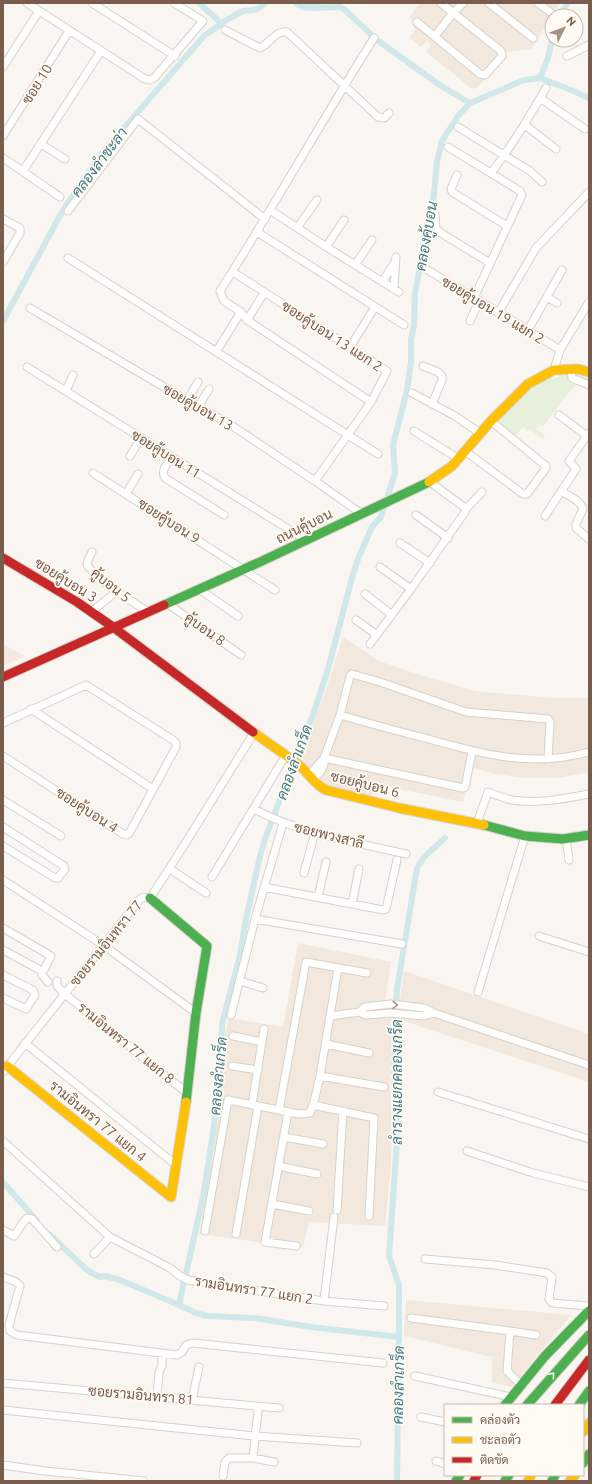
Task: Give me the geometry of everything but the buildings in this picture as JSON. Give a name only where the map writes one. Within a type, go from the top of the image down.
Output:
[{"type":"main road","name":"ถนนคู้บอน","points":[[3,677],[113,627],[168,604],[430,482],[459,459],[490,421],[528,384],[554,370],[571,369],[589,372]]},
{"type":"main road","name":"ซอยคู้บอน 3","points":[[3,558],[77,602],[113,627]]},
{"type":"main road","name":"ซอยคู้บอน 6","points":[[113,627],[254,733],[289,757],[318,786],[326,790],[399,808],[476,823],[525,836],[566,838],[589,835]]},
{"type":"main road","points":[[150,898],[207,946],[196,1013],[187,1092],[176,1166]]},
{"type":"main road","name":"รามอินทรา 77 แยก 4","points":[[5,1069],[171,1197],[176,1166]]},
{"type":"main road","points":[[508,1401],[545,1356],[589,1311]]},
{"type":"main road","points":[[528,1404],[589,1335]]},
{"type":"main road","points":[[556,1404],[589,1360]]},
{"type":"main road","points":[[580,1404],[589,1391]]},
{"type":"street","points":[[27,3],[145,79],[150,80],[155,77],[175,56],[203,21],[174,3]]},
{"type":"street","points":[[92,3],[175,56]]},
{"type":"street","points":[[417,22],[482,75],[485,75],[502,56],[501,51],[441,3]]},
{"type":"street","points":[[435,36],[463,3]]},
{"type":"street","points":[[489,3],[533,38]]},
{"type":"street","points":[[3,67],[39,11]]},
{"type":"street","points":[[226,30],[260,48],[265,46],[279,33],[286,32],[378,117],[384,118],[389,113]]},
{"type":"street","name":"ซอย 10","points":[[3,136],[69,31]]},
{"type":"street","points":[[371,402],[247,320],[240,312],[224,301],[220,291],[233,272],[374,38]]},
{"type":"street","points":[[567,56],[589,45]]},
{"type":"street","points":[[23,171],[101,51]]},
{"type":"street","points":[[491,173],[525,125],[546,88]]},
{"type":"street","points":[[540,98],[585,129]]},
{"type":"street","points":[[68,210],[138,119],[265,219]]},
{"type":"street","points":[[525,125],[556,148]]},
{"type":"street","points":[[458,126],[530,171],[542,182]]},
{"type":"street","points":[[41,144],[65,159]]},
{"type":"street","points":[[448,148],[522,193],[490,263],[476,299],[470,321]]},
{"type":"street","points":[[3,158],[60,197]]},
{"type":"street","points":[[457,175],[451,189],[452,192],[508,226]]},
{"type":"street","points":[[498,313],[536,248],[589,192]]},
{"type":"street","points":[[297,228],[317,200]]},
{"type":"street","points":[[270,210],[326,247],[396,291],[396,258],[382,282]]},
{"type":"street","points":[[435,215],[436,228],[441,233],[490,263]]},
{"type":"street","points":[[3,219],[20,228],[20,234],[3,262]]},
{"type":"street","points":[[326,247],[344,220]]},
{"type":"street","points":[[257,232],[404,325]]},
{"type":"street","points":[[355,265],[372,240]]},
{"type":"street","points":[[68,258],[346,436],[378,454]]},
{"type":"street","name":"ซอยคู้บอน 19 แยก 2","points":[[426,269],[560,350]]},
{"type":"street","points":[[528,330],[562,270]]},
{"type":"street","name":"ซอยคู้บอน 13 แยก 2","points":[[233,272],[387,371],[371,402],[316,481]]},
{"type":"street","points":[[247,320],[264,292]]},
{"type":"street","points":[[547,297],[557,303]]},
{"type":"street","points":[[554,370],[560,350],[589,302]]},
{"type":"street","name":"ซอยคู้บอน 13","points":[[30,308],[198,407],[228,423],[316,481],[362,514]]},
{"type":"street","points":[[350,347],[376,308]]},
{"type":"street","points":[[216,352],[240,312]]},
{"type":"street","points":[[423,366],[438,372],[442,376],[442,380],[432,404]]},
{"type":"street","name":"ซอยคู้บอน 11","points":[[27,367],[306,540]]},
{"type":"street","points":[[571,369],[572,378],[589,385]]},
{"type":"street","points":[[66,391],[73,375]]},
{"type":"street","points":[[187,400],[198,382]]},
{"type":"street","points":[[198,407],[209,389]]},
{"type":"street","points":[[412,393],[455,416],[480,433]]},
{"type":"street","points":[[545,516],[576,469],[569,461],[588,434],[559,415]]},
{"type":"street","points":[[465,451],[523,494],[527,494],[546,468],[544,464],[490,421]]},
{"type":"street","points":[[414,431],[459,459]]},
{"type":"street","points":[[130,456],[141,438]]},
{"type":"street","points":[[172,458],[162,471],[164,478],[224,515]]},
{"type":"street","name":"ซอยคู้บอน 9","points":[[93,473],[275,590]]},
{"type":"street","points":[[126,494],[138,474]]},
{"type":"street","points":[[430,482],[466,509]]},
{"type":"street","points":[[561,491],[583,506],[576,524],[576,528],[589,539]]},
{"type":"street","points":[[370,644],[448,538],[466,509],[482,492]]},
{"type":"street","points":[[416,515],[448,538]]},
{"type":"street","points":[[400,543],[430,563]]},
{"type":"street","name":"คู้บอน 5","points":[[92,552],[87,565],[97,576],[148,612]]},
{"type":"street","points":[[380,567],[411,589]]},
{"type":"street","points":[[199,589],[238,616]]},
{"type":"street","points":[[365,594],[392,615]]},
{"type":"street","points":[[91,612],[111,596]]},
{"type":"street","name":"คู้บอน 8","points":[[168,604],[241,655]]},
{"type":"street","points":[[356,620],[377,636]]},
{"type":"street","points":[[308,775],[324,758],[340,715],[350,676],[352,674],[380,682],[466,712],[548,719],[550,722],[548,759]]},
{"type":"street","name":"ซอยคู้บอน 4","points":[[3,756],[123,834],[127,834],[130,832],[176,747],[176,743],[173,740],[86,685],[31,709]]},
{"type":"street","points":[[3,723],[31,709],[153,789]]},
{"type":"street","points":[[340,715],[472,752],[525,759],[570,757],[589,752]]},
{"type":"street","name":"ซอยรามอินทรา 77","points":[[5,1069],[140,899],[144,896],[150,898],[170,869],[254,733]]},
{"type":"street","points":[[324,758],[463,788],[465,787],[472,752]]},
{"type":"street","points":[[212,877],[254,809],[289,757]]},
{"type":"street","points":[[476,823],[488,792],[512,800],[530,801],[550,801],[589,794]]},
{"type":"street","points":[[3,800],[61,836]]},
{"type":"street","name":"ซอยพวงสาลี","points":[[254,809],[282,823],[302,830],[406,854]]},
{"type":"street","points":[[231,1015],[255,919],[282,823]]},
{"type":"street","points":[[3,827],[64,866],[65,869],[58,878],[55,878],[3,846]]},
{"type":"street","points":[[304,873],[315,832]]},
{"type":"street","points":[[478,992],[525,836]]},
{"type":"street","points":[[566,838],[570,860]]},
{"type":"street","points":[[264,887],[384,910],[397,860]]},
{"type":"street","points":[[318,897],[326,862]]},
{"type":"street","points":[[170,869],[206,893]]},
{"type":"street","points":[[352,904],[359,869]]},
{"type":"street","points":[[3,880],[103,945],[196,1013]]},
{"type":"street","points":[[255,919],[402,944]]},
{"type":"street","points":[[3,928],[51,956],[44,970],[42,971]]},
{"type":"street","points":[[539,936],[589,952]]},
{"type":"street","points":[[3,950],[42,971],[42,975],[48,982]]},
{"type":"street","points":[[279,1110],[306,962],[367,972]]},
{"type":"street","points":[[205,1231],[228,1100],[299,1114],[310,1113],[320,1076],[338,968]]},
{"type":"street","points":[[3,975],[33,990],[35,995],[26,1009],[3,998]]},
{"type":"street","name":"รามอินทรา 77 แยก 8","points":[[57,981],[56,984],[65,994],[187,1092]]},
{"type":"street","points":[[240,981],[263,988]]},
{"type":"street","points":[[364,1012],[391,1004],[424,1008],[589,1065]]},
{"type":"street","points":[[331,1016],[364,1012],[424,1016],[434,1012]]},
{"type":"street","points":[[236,1234],[255,1105],[264,1030]]},
{"type":"street","points":[[233,1036],[262,1042]]},
{"type":"street","points":[[25,1044],[176,1166]]},
{"type":"street","points":[[326,1044],[369,1053]]},
{"type":"street","points":[[232,1066],[258,1070]]},
{"type":"street","points":[[320,1076],[384,1087]]},
{"type":"street","points":[[438,1092],[589,1139]]},
{"type":"street","points":[[313,1105],[374,1118],[369,1216]]},
{"type":"street","points":[[288,1112],[265,1242],[296,1246]]},
{"type":"street","points":[[324,1301],[335,1213],[343,1112]]},
{"type":"street","points":[[284,1137],[323,1144]]},
{"type":"street","name":"รามอินทรา 77 แยก 2","points":[[3,1141],[110,1236],[170,1268],[188,1280],[324,1301],[384,1306]]},
{"type":"street","points":[[467,1152],[533,1174],[589,1187]]},
{"type":"street","points":[[278,1166],[317,1174]]},
{"type":"street","points":[[272,1204],[309,1211]]},
{"type":"street","points":[[3,1230],[12,1236],[15,1235],[27,1218],[32,1219],[57,1247]]},
{"type":"street","points":[[94,1254],[110,1236]]},
{"type":"street","points":[[425,1260],[495,1265],[547,1273],[552,1277],[549,1299],[552,1303],[589,1306]]},
{"type":"street","points":[[3,1277],[16,1282],[20,1286],[9,1325],[10,1331],[17,1335],[162,1353],[180,1354],[186,1345],[193,1343],[383,1363]]},
{"type":"street","points":[[411,1318],[536,1335]]},
{"type":"street","points":[[510,1331],[507,1371],[521,1385]]},
{"type":"street","points":[[157,1397],[159,1372],[162,1366],[162,1353]]},
{"type":"street","points":[[192,1400],[199,1367]]},
{"type":"street","points":[[415,1376],[508,1401]]},
{"type":"street","name":"ซอยรามอินทรา 81","points":[[3,1383],[279,1408]]},
{"type":"street","points":[[3,1410],[94,1421],[254,1436],[357,1443]]},
{"type":"street","points":[[253,1458],[254,1436],[258,1410]]},
{"type":"street","points":[[421,1417],[444,1422]]},
{"type":"street","points":[[223,1476],[225,1462],[227,1459],[253,1458],[274,1462]]},
{"type":"street","points":[[436,1461],[444,1464]]},
{"type":"street","points":[[3,1465],[62,1473],[144,1481]]},
{"type":"street","points":[[61,1481],[62,1473]]},
{"type":"shaded area","points":[[420,3],[559,3],[556,8],[544,8],[544,29],[532,49],[506,52],[506,55],[478,87],[472,89],[426,52],[431,45],[427,41],[421,47],[409,38],[415,30],[410,16]]},
{"type":"shaded area","points":[[343,637],[379,661],[475,691],[552,698],[589,698],[589,772],[558,778],[526,778],[496,774],[473,768],[463,802],[374,784],[371,798],[324,787],[298,761],[325,693]]},
{"type":"shaded area","points":[[3,644],[25,656],[3,666]]},
{"type":"shaded area","points":[[298,943],[391,962],[385,1001],[400,1002],[404,971],[589,1034],[589,1082],[401,1020],[402,1014],[392,1017],[390,1075],[392,1129],[391,1165],[385,1226],[309,1222],[303,1248],[199,1234],[221,1102],[224,1080],[225,1034],[229,1018],[283,1027]]},
{"type":"shaded area","points":[[406,1300],[571,1315],[511,1387],[492,1382],[492,1357],[404,1336]]},
{"type":"green space","points":[[560,372],[589,374],[589,390],[581,385],[574,386],[545,424],[543,426],[540,424],[536,429],[545,436],[543,439],[529,429],[527,431],[523,427],[514,437],[497,425],[514,404],[536,384],[551,373],[552,379],[559,377]]},
{"type":"water","points":[[292,3],[323,3],[315,9],[308,11],[296,7]]},
{"type":"waterway","points":[[199,3],[222,24]]},
{"type":"waterway","name":"คลองลำชะล่า","points":[[3,321],[62,212],[98,158],[204,36],[228,19],[243,11],[254,10],[261,7],[265,3]]},
{"type":"waterway","points":[[305,3],[313,8],[340,7],[344,9],[377,40],[441,86],[470,103]]},
{"type":"waterway","points":[[565,8],[567,3]]},
{"type":"waterway","points":[[540,78],[550,48]]},
{"type":"waterway","name":"คลองลำเกร็ด","points":[[397,1481],[399,1337],[311,1327],[255,1318],[207,1316],[196,1313],[179,1305],[203,1197],[213,1133],[221,1064],[222,1024],[240,955],[246,919],[260,856],[295,756],[313,715],[328,669],[358,559],[372,527],[381,517],[395,473],[393,445],[407,390],[411,362],[411,339],[414,326],[415,293],[422,255],[429,230],[437,162],[442,141],[458,116],[470,103],[524,80],[540,78],[589,98]]},
{"type":"waterway","name":"ลำรางแยกคลองเกร็ด","points":[[399,1337],[399,1285],[389,1256],[397,1141],[394,1070],[397,989],[417,868],[424,857],[445,838]]},
{"type":"waterway","points":[[3,1182],[37,1221]]},
{"type":"waterway","points":[[50,1235],[88,1271],[100,1277],[105,1276],[120,1280],[179,1305]]},
{"type":"traffic: fast","points":[[164,605],[260,562],[429,482]]},
{"type":"traffic: fast","points":[[484,825],[525,836],[563,839],[589,835]]},
{"type":"traffic: fast","points":[[150,898],[207,946],[196,1013],[186,1102]]},
{"type":"traffic: fast","points":[[506,1404],[545,1356],[589,1311]]},
{"type":"traffic: fast","points":[[528,1404],[589,1335]]},
{"type":"traffic: fast","points":[[580,1404],[589,1391]]},
{"type":"traffic: fast","points":[[584,1462],[589,1454]]},
{"type":"traffic: fast","points":[[456,1481],[459,1476]]},
{"type":"traffic: fast","points":[[505,1481],[508,1476]]},
{"type":"traffic: fast","points":[[552,1481],[554,1476]]},
{"type":"traffic: slow","points":[[429,482],[452,466],[491,421],[528,384],[554,370],[578,369],[589,372]]},
{"type":"traffic: slow","points":[[253,732],[301,767],[316,783],[326,790],[399,808],[484,825]]},
{"type":"traffic: slow","points":[[7,1066],[171,1197],[186,1102]]},
{"type":"traffic: slow","points":[[584,1430],[589,1423]]},
{"type":"traffic: slow","points":[[528,1481],[530,1476]]},
{"type":"traffic: slow","points":[[570,1481],[574,1476]]},
{"type":"traffic: jam","points":[[3,558],[77,602],[113,627],[253,732]]},
{"type":"traffic: jam","points":[[3,677],[164,605]]},
{"type":"traffic: jam","points":[[556,1404],[589,1360]]},
{"type":"traffic: jam","points":[[474,1481],[476,1476]]},
{"type":"water label","name":"คลองคู้บอน","points":[[426,236]]}]
